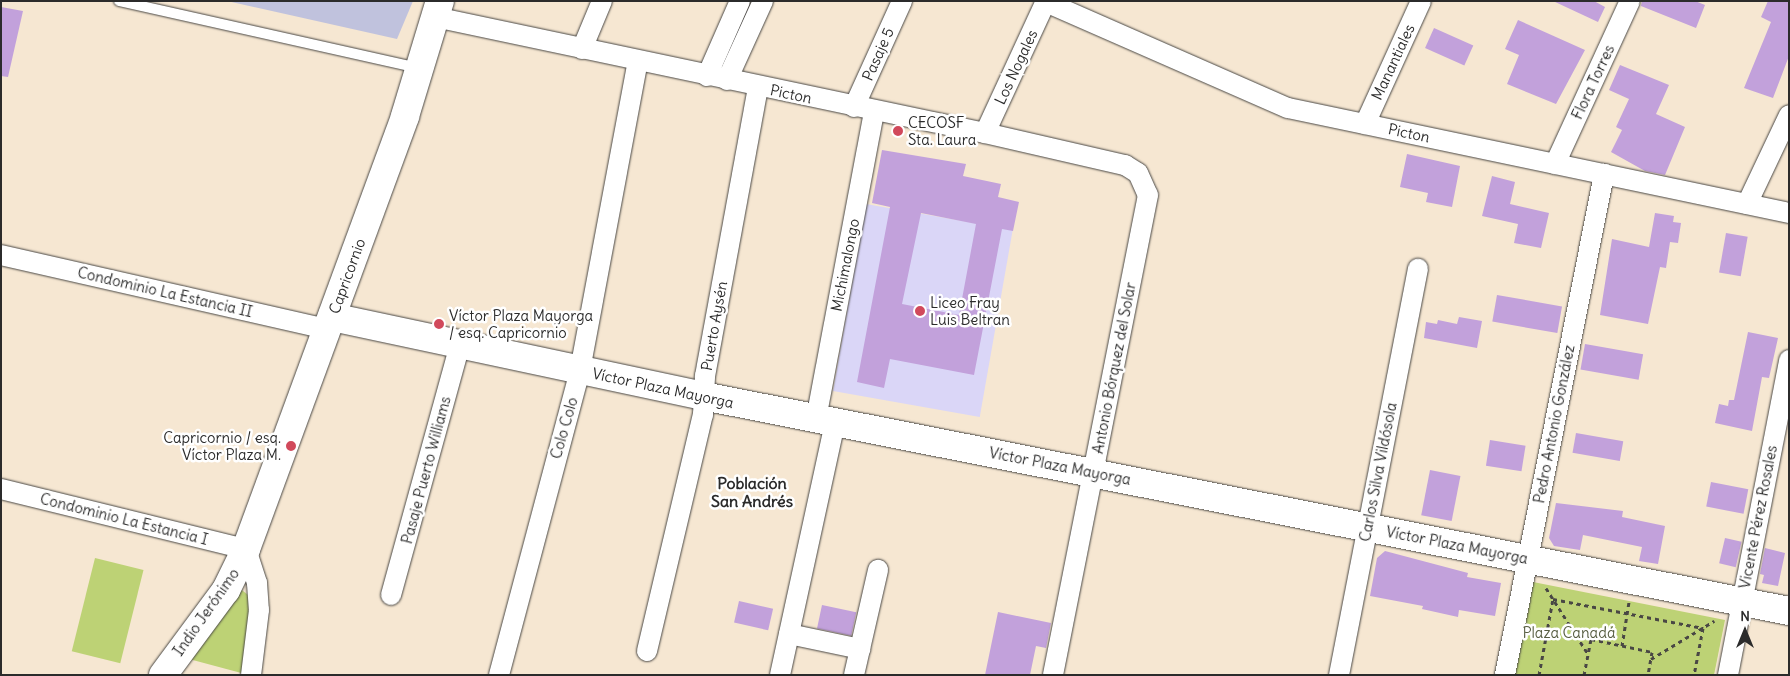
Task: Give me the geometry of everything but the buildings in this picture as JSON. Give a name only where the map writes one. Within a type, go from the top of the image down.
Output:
[{"type":"street","points":[[582,49],[602,1]]},
{"type":"street","points":[[707,76],[740,1]]},
{"type":"street","points":[[727,80],[763,1]]},
{"type":"street","name":"Pasaje 5","points":[[854,107],[902,1]]},
{"type":"street","name":"Picton","points":[[1046,1],[1275,104],[1789,213]]},
{"type":"street","name":"Los Nogales","points":[[985,133],[1046,1]]},
{"type":"street","name":"Manantiales","points":[[1365,124],[1421,1]]},
{"type":"street","name":"Flora Torres","points":[[1555,164],[1630,1]]},
{"type":"street","name":"Capricornio","points":[[246,549],[330,323],[419,68],[437,9]]},
{"type":"street","name":"Picton","points":[[437,9],[582,49],[874,112],[985,133],[1125,165],[1143,179]]},
{"type":"street","name":"Colo Colo","points":[[498,675],[580,370],[638,61]]},
{"type":"street","name":"Puerto Aysén","points":[[647,651],[703,415],[703,396],[758,87]]},
{"type":"street","name":"Michimalongo","points":[[780,675],[789,634],[825,421],[874,112]]},
{"type":"street","points":[[1747,204],[1789,115]]},
{"type":"street","name":"Pedro Antonio González","points":[[1505,675],[1604,174]]},
{"type":"street","name":"Antonio Bórquez del Solar","points":[[1053,675],[1146,203],[1147,186],[1143,179]]},
{"type":"street","name":"Condominio La Estancia II","points":[[1,255],[330,323]]},
{"type":"street","name":"Carlos Silva Vildósola","points":[[1339,675],[1418,269]]},
{"type":"street","name":"Víctor Plaza Mayorga","points":[[330,323],[460,344],[825,421],[1094,472],[1789,611]]},
{"type":"street","name":"Pasaje Puerto Williams","points":[[392,595],[460,344]]},
{"type":"street","name":"Vicente Pérez Rosales","points":[[1728,675],[1789,360]]},
{"type":"street","name":"Condominio La Estancia I","points":[[1,489],[246,549]]},
{"type":"street","points":[[246,549],[257,583],[259,610],[251,675]]},
{"type":"street","name":"Indio Jerónimo","points":[[162,675],[226,590],[246,549]]},
{"type":"street","points":[[854,675],[878,570]]},
{"type":"street","points":[[789,634],[860,649]]},
{"type":"lane","points":[[120,1],[419,68]]},
{"type":"path","points":[[1545,586],[1588,655]]},
{"type":"path","points":[[1622,646],[1630,597]]},
{"type":"path","points":[[1553,599],[1703,628]]},
{"type":"path","points":[[1539,675],[1553,599]]},
{"type":"path","points":[[1651,660],[1717,620]]},
{"type":"path","points":[[1694,675],[1703,628]]},
{"type":"path","points":[[1584,675],[1591,640],[1652,652],[1648,675]]},
{"type":"shaded area","points":[[227,1],[413,1],[397,39]]},
{"type":"shaded area","name":"Liceo Fray Luis Beltran","points":[[866,204],[1013,230],[980,417],[833,391]]},
{"type":"green space","points":[[95,558],[144,570],[120,663],[72,651]]},
{"type":"green space","name":"Plaza Canadá","points":[[1533,582],[1725,620],[1714,675],[1513,675]]},
{"type":"green space","points":[[238,587],[252,598],[245,674],[189,659]]},
{"type":"place","name":"CECOSF Sta. Laura","points":[[898,131]]},
{"type":"place","name":"Liceo Fray Luis Beltran","points":[[920,311]]},
{"type":"place","name":"Víctor Plaza Mayorga / esq. Capricornio","points":[[439,324]]},
{"type":"place","name":"Capricornio / esq. Víctor Plaza M.","points":[[291,446]]},
{"type":"district","name":"Población San Andrés","points":[[752,492]]}]
